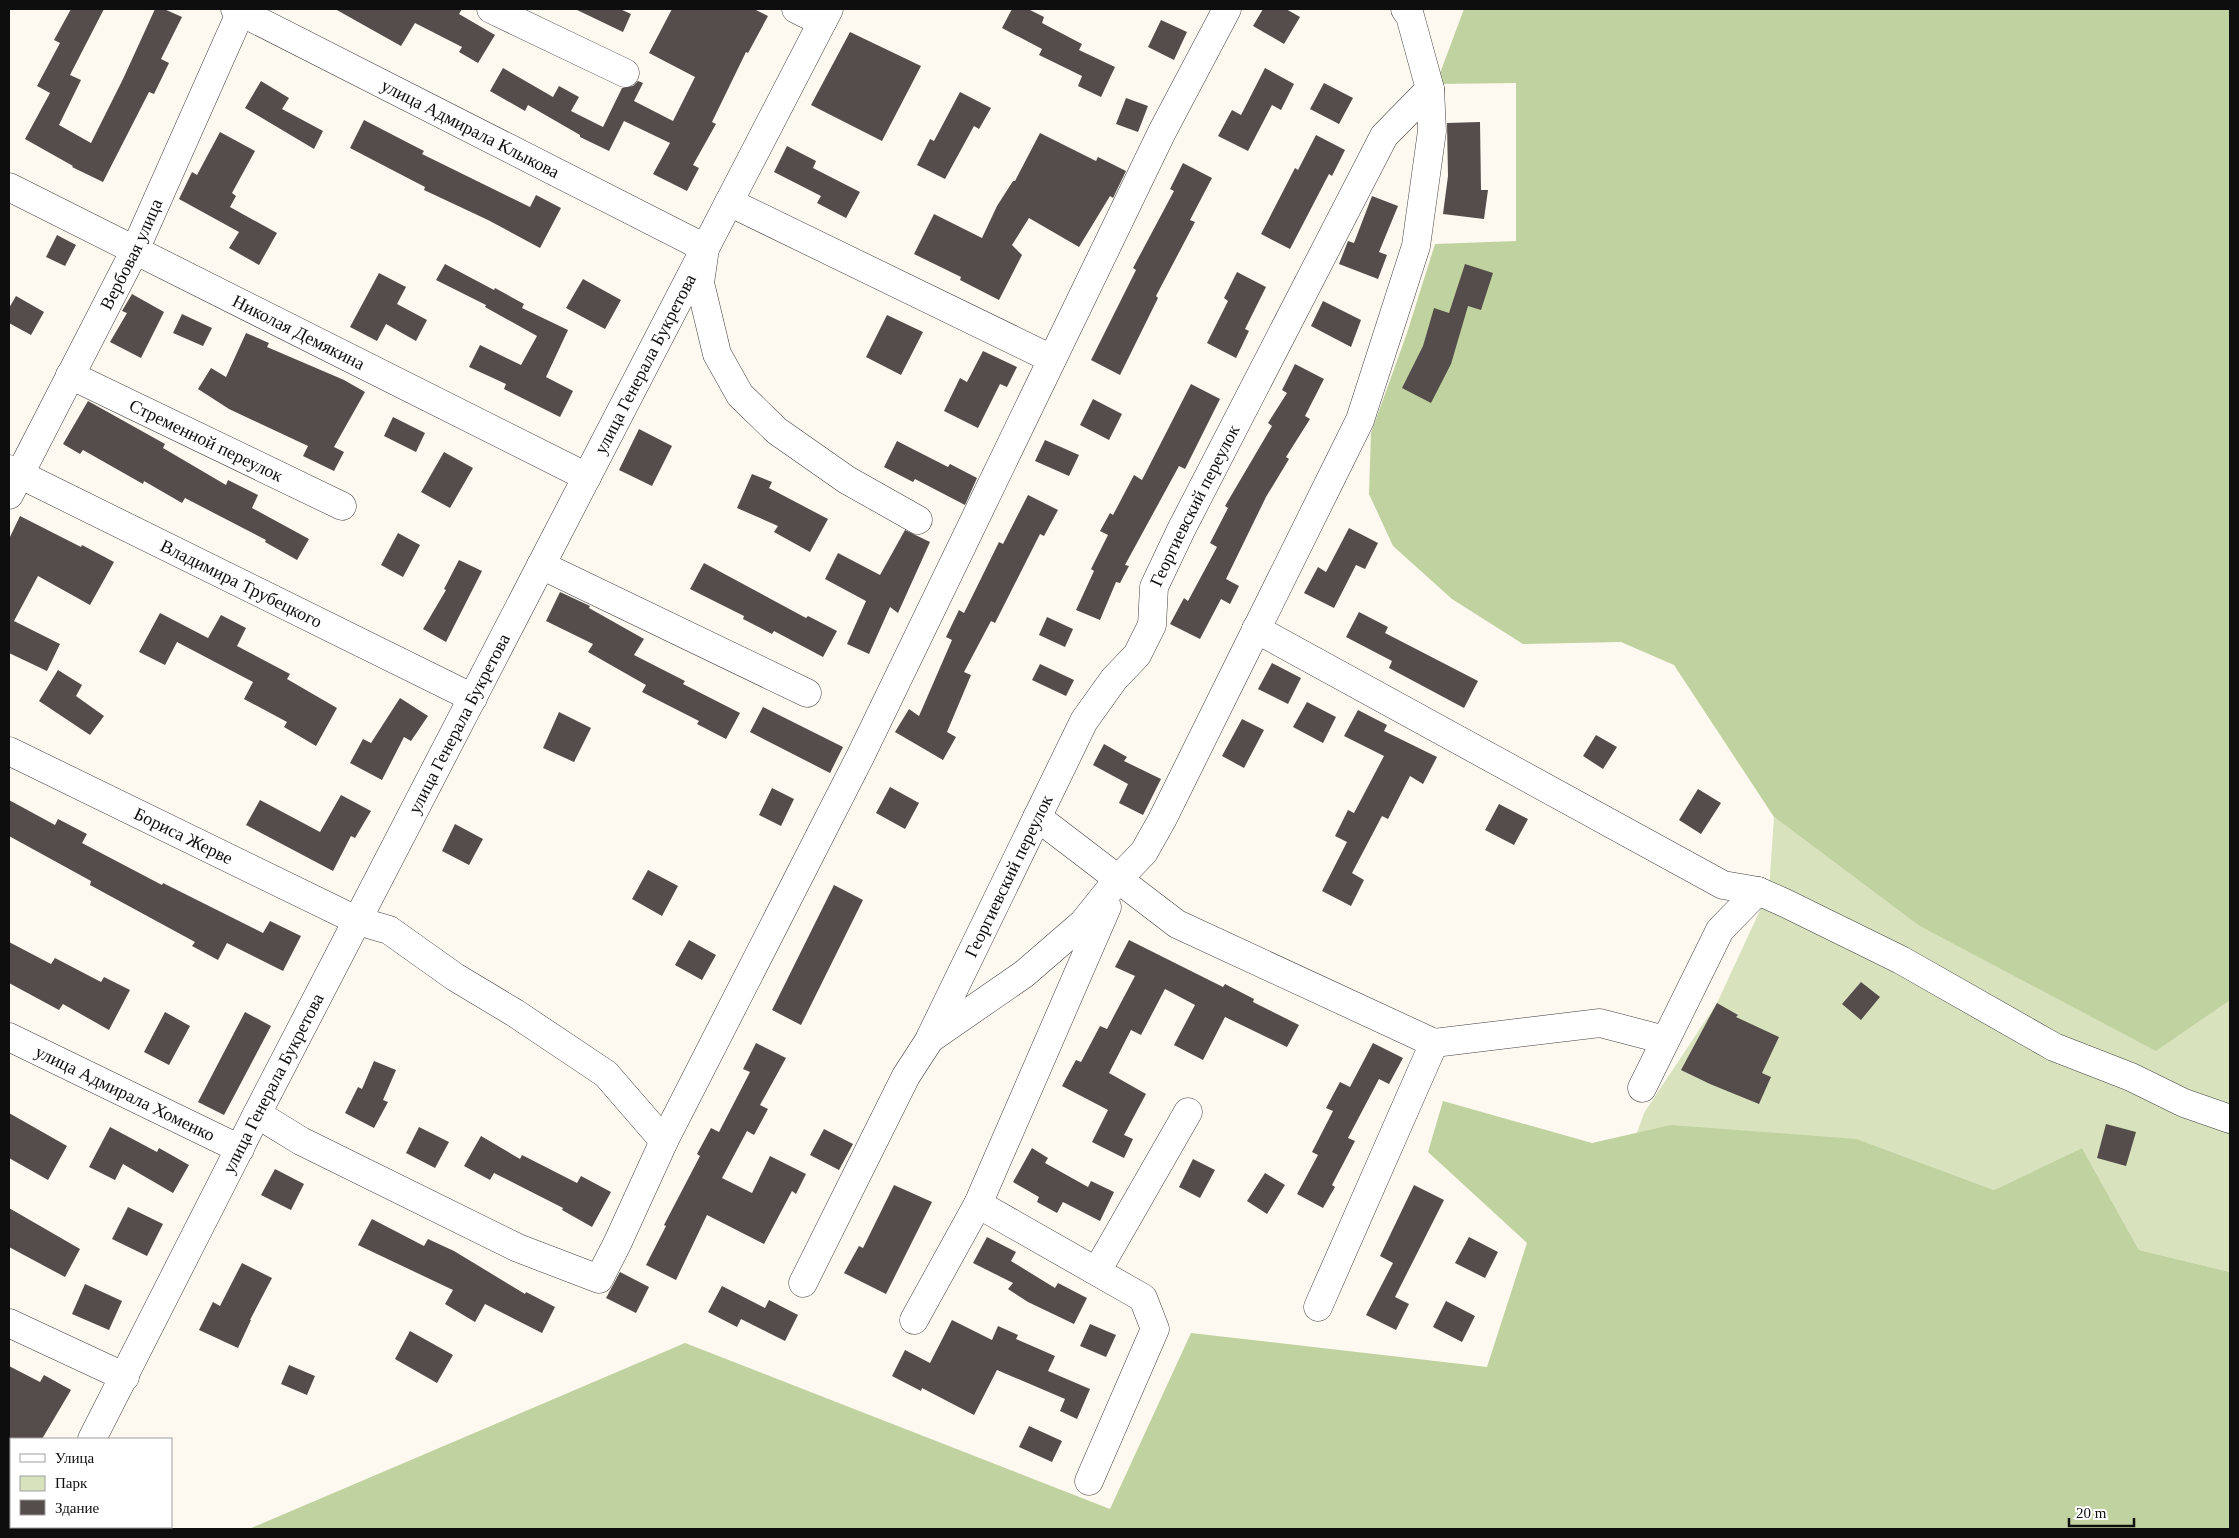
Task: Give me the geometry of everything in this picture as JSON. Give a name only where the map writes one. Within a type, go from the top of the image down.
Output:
[{"type":"street","points":[[491,9],[625,73]]},
{"type":"street","points":[[796,9],[825,15]]},
{"type":"street","points":[[258,1114],[302,1142],[518,1248],[598,1279],[618,1244],[664,1141],[860,757],[1162,132],[1227,9]]},
{"type":"street","points":[[930,1039],[1024,974],[1083,923],[1119,878],[1144,852],[1162,820],[1360,420],[1416,246],[1432,131],[1430,89],[1410,16],[1406,9]]},
{"type":"street","name":"улица Адмирала Клыкова","points":[[239,10],[705,248]]},
{"type":"street","name":"Вербовая улица","points":[[12,479],[70,375],[135,250],[239,10]]},
{"type":"street","name":"улица Генерала Букретова","points":[[93,1438],[825,15]]},
{"type":"street","name":"Георгиевский переулок","points":[[803,1282],[906,1076],[930,1039],[1084,720],[1114,679],[1137,655],[1145,640],[1152,625],[1154,587],[1177,538],[1384,136],[1430,89]]},
{"type":"street","name":"Николая Демякина","points":[[9,187],[587,477]]},
{"type":"street","points":[[729,202],[1052,359]]},
{"type":"street","points":[[705,248],[700,283],[717,354],[740,395],[777,431],[847,480],[918,520]]},
{"type":"street","name":"Стременной переулок","points":[[70,375],[342,506]]},
{"type":"street","name":"Владимира Трубецкого","points":[[12,479],[473,698]]},
{"type":"street","points":[[541,565],[806,693]]},
{"type":"street","points":[[1256,630],[1723,885],[1758,891],[1901,960],[2054,1047],[2131,1077],[2184,1103],[2230,1119]]},
{"type":"street","name":"Бориса Жерве","points":[[9,751],[358,921],[389,930],[455,977],[515,1013],[606,1074],[664,1141]]},
{"type":"street","points":[[1037,817],[1177,924],[1434,1043],[1600,1023],[1664,1040]]},
{"type":"street","points":[[914,1320],[978,1204],[1119,878]]},
{"type":"street","points":[[1642,1088],[1664,1040],[1720,930],[1758,891]]},
{"type":"street","name":"улица Адмирала Хоменко","points":[[9,1037],[240,1149]]},
{"type":"street","points":[[1318,1306],[1434,1043]]},
{"type":"street","points":[[1097,1272],[1188,1112]]},
{"type":"street","points":[[978,1204],[1143,1298],[1155,1330],[1089,1481]]},
{"type":"street","points":[[9,1323],[125,1378]]},
{"type":"green space","points":[[1464,9],[2230,9],[2230,1000],[2156,1051],[1918,925],[1774,817],[1674,665],[1621,642],[1523,644],[1452,599],[1393,546],[1369,494],[1371,433],[1407,333],[1435,244],[1516,241],[1516,83],[1436,84]]},
{"type":"green space","points":[[1774,817],[1918,925],[2230,1000],[2230,1272],[2139,1250],[2082,1148],[1994,1190],[1857,1139],[1637,1133],[1644,1113],[1717,1003],[1769,891]]},
{"type":"green space","points":[[1443,1101],[1592,1143],[1671,1125],[1857,1139],[1994,1190],[2082,1148],[2139,1250],[2230,1272],[2230,1529],[249,1529],[685,1343],[1110,1509],[1191,1333],[1487,1367],[1527,1243],[1428,1152]]},
{"type":"building","points":[[71,9],[104,9],[70,75],[81,80],[59,125],[91,143],[155,9],[164,9],[182,17],[161,59],[169,63],[154,94],[149,92],[103,182],[72,167],[25,139],[50,93],[37,86],[60,43],[54,40]]},
{"type":"building","points":[[335,9],[462,9],[459,14],[495,35],[478,63],[459,52],[462,47],[415,23],[401,46]]},
{"type":"building","points":[[575,9],[620,9],[631,14],[623,32]]},
{"type":"building","points":[[672,9],[754,9],[768,16],[748,53],[746,52],[712,122],[716,124],[693,165],[699,168],[687,191],[653,174],[670,143],[624,121],[609,151],[580,137],[580,135],[528,105],[525,111],[490,91],[503,68],[553,97],[559,86],[579,97],[571,111],[603,127],[622,88],[633,86],[638,81],[643,83],[634,101],[673,121],[695,77],[649,53]]},
{"type":"building","points":[[1012,9],[1028,9],[1044,17],[1042,23],[1082,44],[1079,50],[1115,67],[1101,97],[1078,86],[1082,76],[1039,55],[1042,49],[1002,28]]},
{"type":"building","points":[[1263,9],[1286,9],[1300,17],[1284,44],[1253,26]]},
{"type":"building","points":[[1161,20],[1187,32],[1174,60],[1148,47]]},
{"type":"building","points":[[850,32],[921,66],[882,141],[811,105]]},
{"type":"building","points":[[1265,68],[1294,84],[1281,110],[1272,105],[1248,151],[1218,136],[1232,110],[1241,115]]},
{"type":"building","points":[[261,81],[289,98],[282,109],[323,131],[314,149],[245,108]]},
{"type":"building","points":[[1324,83],[1353,98],[1339,124],[1310,109]]},
{"type":"building","points":[[960,92],[991,108],[979,129],[974,126],[945,179],[917,165],[930,139],[934,141]]},
{"type":"building","points":[[1126,98],[1148,106],[1138,132],[1116,124]]},
{"type":"building","points":[[364,120],[424,151],[422,154],[530,207],[536,195],[561,208],[540,248],[488,220],[424,190],[425,187],[350,148]]},
{"type":"building","points":[[1480,122],[1481,190],[1488,190],[1484,219],[1443,214],[1448,176],[1447,123]]},
{"type":"building","points":[[220,132],[255,151],[232,193],[236,196],[230,207],[277,233],[259,265],[229,248],[239,232],[179,199],[192,172],[197,175]]},
{"type":"building","points":[[1040,133],[1096,161],[1098,157],[1126,171],[1113,198],[1110,196],[1079,247],[1029,218],[1012,245],[1022,255],[999,300],[960,280],[961,277],[914,254],[934,214],[982,238],[997,206],[1013,181],[1015,181]]},
{"type":"building","points":[[1316,135],[1345,150],[1332,176],[1329,174],[1290,249],[1261,234],[1295,168],[1298,170]]},
{"type":"building","points":[[787,146],[816,161],[813,168],[860,192],[846,218],[817,203],[821,196],[774,172]]},
{"type":"building","points":[[1183,163],[1212,178],[1190,220],[1195,222],[1156,296],[1158,298],[1120,375],[1091,360],[1136,270],[1133,268],[1174,191],[1170,189]]},
{"type":"building","points":[[1372,196],[1398,206],[1379,252],[1387,255],[1378,279],[1339,264],[1348,241],[1354,243]]},
{"type":"building","points":[[57,235],[76,245],[65,266],[46,257]]},
{"type":"building","points":[[445,264],[494,290],[495,288],[524,304],[522,308],[568,330],[546,377],[573,391],[560,417],[504,389],[506,384],[469,367],[480,345],[521,365],[537,336],[485,307],[486,305],[436,280]]},
{"type":"building","points":[[1465,264],[1493,273],[1481,310],[1468,306],[1451,364],[1431,403],[1402,388],[1423,346],[1434,308],[1449,313]]},
{"type":"building","points":[[1237,272],[1266,287],[1245,329],[1249,331],[1236,358],[1207,343],[1228,301],[1224,298]]},
{"type":"building","points":[[379,273],[406,287],[397,304],[427,320],[416,341],[386,324],[377,341],[350,327]]},
{"type":"building","points":[[583,279],[621,300],[605,329],[566,308]]},
{"type":"building","points":[[132,294],[164,312],[141,358],[110,342],[127,313],[122,311]]},
{"type":"building","points":[[16,296],[44,312],[31,335],[9,323],[9,308]]},
{"type":"building","points":[[1323,301],[1361,320],[1351,347],[1311,326]]},
{"type":"building","points":[[182,314],[212,328],[203,346],[173,333]]},
{"type":"building","points":[[887,315],[923,332],[901,375],[866,357]]},
{"type":"building","points":[[246,333],[269,343],[267,347],[344,380],[365,392],[334,447],[344,452],[334,471],[303,456],[308,446],[229,409],[198,389],[211,368],[226,377]]},
{"type":"building","points":[[983,351],[1017,367],[1007,387],[1000,384],[978,428],[944,411],[960,378],[967,382]]},
{"type":"building","points":[[1295,364],[1324,379],[1305,416],[1310,419],[1286,457],[1289,459],[1266,497],[1226,579],[1239,586],[1230,604],[1221,599],[1200,639],[1170,624],[1184,598],[1188,601],[1217,547],[1210,543],[1228,508],[1225,506],[1272,426],[1268,423],[1287,393],[1282,390]]},
{"type":"building","points":[[1191,384],[1220,399],[1185,469],[1179,466],[1125,565],[1129,566],[1120,583],[1116,582],[1100,620],[1076,610],[1094,571],[1091,569],[1108,535],[1100,531],[1110,513],[1113,515],[1134,475],[1142,480]]},
{"type":"building","points":[[1093,399],[1122,414],[1109,440],[1080,425]]},
{"type":"building","points":[[88,401],[165,444],[163,448],[226,485],[228,480],[258,495],[252,508],[309,539],[297,560],[265,542],[266,540],[185,498],[182,503],[144,481],[143,484],[83,450],[80,454],[63,444]]},
{"type":"building","points":[[393,417],[425,433],[416,452],[384,436]]},
{"type":"building","points":[[639,429],[672,446],[652,486],[619,470]]},
{"type":"building","points":[[1045,440],[1079,455],[1069,476],[1035,461]]},
{"type":"building","points":[[897,441],[948,467],[950,464],[977,478],[965,505],[915,479],[913,482],[884,467]]},
{"type":"building","points":[[444,452],[473,468],[450,508],[421,492]]},
{"type":"building","points":[[752,474],[772,482],[769,488],[828,519],[810,552],[774,532],[778,526],[737,508]]},
{"type":"building","points":[[1028,495],[1058,510],[1044,536],[1040,534],[995,623],[991,621],[964,672],[971,675],[947,732],[956,737],[943,760],[895,732],[909,709],[919,716],[952,640],[946,637],[959,610],[964,613],[999,542],[1003,544]]},
{"type":"building","points":[[20,516],[114,562],[90,605],[38,576],[14,621],[60,644],[47,671],[9,653],[9,539]]},
{"type":"building","points":[[1349,528],[1378,543],[1365,569],[1356,565],[1334,608],[1304,593],[1318,567],[1326,572]]},
{"type":"building","points":[[905,530],[930,542],[898,613],[890,607],[869,654],[847,644],[866,601],[825,579],[838,553],[880,575]]},
{"type":"building","points":[[398,533],[420,545],[403,577],[381,565]]},
{"type":"building","points":[[459,560],[482,571],[446,642],[423,629],[446,590],[444,589]]},
{"type":"building","points":[[704,563],[806,618],[808,616],[837,631],[823,657],[774,631],[772,634],[743,619],[744,616],[690,589]]},
{"type":"building","points":[[560,592],[590,606],[589,608],[644,639],[634,655],[685,681],[683,684],[740,713],[726,739],[697,724],[699,721],[642,692],[646,685],[588,652],[593,644],[546,621]]},
{"type":"building","points":[[1359,612],[1388,627],[1385,633],[1478,681],[1464,708],[1389,668],[1392,661],[1346,637]]},
{"type":"building","points":[[160,613],[208,638],[221,615],[246,628],[237,646],[290,674],[287,679],[337,708],[316,746],[284,727],[287,722],[244,699],[253,682],[177,642],[165,665],[139,652]]},
{"type":"building","points":[[1047,617],[1073,629],[1065,647],[1039,635]]},
{"type":"building","points":[[1272,663],[1301,678],[1288,704],[1258,689]]},
{"type":"building","points":[[1040,664],[1074,680],[1066,696],[1032,680]]},
{"type":"building","points":[[58,670],[82,685],[76,696],[104,716],[90,735],[39,701]]},
{"type":"building","points":[[400,698],[428,716],[411,741],[404,737],[382,780],[350,763],[363,739],[371,743]]},
{"type":"building","points":[[1307,702],[1336,717],[1323,743],[1293,727]]},
{"type":"building","points":[[763,707],[843,747],[830,773],[750,732]]},
{"type":"building","points":[[1358,710],[1387,725],[1384,731],[1437,757],[1423,784],[1410,776],[1388,819],[1382,816],[1352,873],[1364,880],[1351,906],[1322,891],[1347,842],[1335,836],[1348,810],[1354,813],[1384,756],[1344,736]]},
{"type":"building","points":[[559,712],[591,728],[574,762],[543,748]]},
{"type":"building","points":[[1242,719],[1264,730],[1244,768],[1222,756]]},
{"type":"building","points":[[1596,735],[1617,747],[1603,769],[1583,756]]},
{"type":"building","points":[[1104,744],[1127,757],[1124,761],[1161,779],[1143,815],[1119,803],[1128,784],[1093,765]]},
{"type":"building","points":[[890,787],[919,803],[905,829],[876,813]]},
{"type":"building","points":[[772,788],[794,799],[781,826],[759,815]]},
{"type":"building","points":[[1698,789],[1721,803],[1701,834],[1679,820]]},
{"type":"building","points":[[341,795],[371,811],[355,838],[351,836],[333,871],[246,825],[260,800],[320,832]]},
{"type":"building","points":[[9,800],[55,825],[58,819],[87,834],[82,843],[162,885],[163,883],[263,933],[270,921],[301,936],[283,971],[227,943],[218,960],[192,946],[195,942],[90,885],[91,881],[9,836]]},
{"type":"building","points":[[1499,804],[1528,819],[1514,845],[1485,830]]},
{"type":"building","points":[[455,824],[483,839],[469,865],[442,851]]},
{"type":"building","points":[[648,870],[678,886],[662,916],[632,899]]},
{"type":"building","points":[[834,885],[863,900],[801,1025],[772,1010]]},
{"type":"building","points":[[689,940],[716,955],[702,980],[675,965]]},
{"type":"building","points":[[1129,940],[1223,987],[1225,984],[1254,999],[1253,1002],[1299,1025],[1287,1047],[1225,1017],[1203,1060],[1174,1045],[1195,1005],[1165,989],[1141,1035],[1131,1030],[1109,1073],[1146,1094],[1124,1135],[1133,1139],[1124,1158],[1092,1142],[1108,1110],[1062,1086],[1076,1060],[1081,1062],[1100,1026],[1107,1029],[1135,976],[1115,967]]},
{"type":"building","points":[[9,942],[51,964],[55,958],[101,982],[104,977],[130,990],[109,1030],[63,1004],[59,1010],[9,983]]},
{"type":"building","points":[[1861,982],[1880,997],[1861,1020],[1842,1004]]},
{"type":"building","points":[[1717,1003],[1738,1015],[1736,1017],[1779,1037],[1762,1073],[1771,1077],[1759,1104],[1681,1070]]},
{"type":"building","points":[[165,1012],[190,1026],[169,1065],[144,1052]]},
{"type":"building","points":[[245,1012],[271,1026],[224,1115],[198,1102]]},
{"type":"building","points":[[756,1043],[786,1058],[760,1105],[768,1109],[754,1135],[747,1131],[722,1178],[752,1193],[770,1156],[806,1174],[796,1194],[792,1191],[764,1244],[707,1215],[676,1280],[646,1265],[666,1226],[664,1225],[700,1156],[697,1154],[711,1128],[719,1132],[750,1072],[743,1069]]},
{"type":"building","points":[[1373,1043],[1403,1058],[1389,1084],[1379,1079],[1348,1138],[1355,1141],[1332,1185],[1335,1187],[1323,1208],[1297,1194],[1318,1155],[1312,1152],[1333,1111],[1326,1108],[1340,1082],[1350,1087]]},
{"type":"building","points":[[374,1061],[396,1070],[383,1100],[388,1102],[374,1128],[345,1113],[358,1087],[362,1089]]},
{"type":"building","points":[[9,1113],[67,1146],[48,1180],[9,1158]]},
{"type":"building","points":[[2106,1124],[2136,1132],[2126,1166],[2097,1158]]},
{"type":"building","points":[[110,1127],[157,1152],[159,1148],[189,1165],[173,1193],[123,1164],[115,1180],[89,1167]]},
{"type":"building","points":[[419,1127],[449,1142],[435,1168],[406,1153]]},
{"type":"building","points":[[824,1129],[853,1144],[839,1170],[810,1155]]},
{"type":"building","points":[[481,1136],[520,1159],[522,1155],[577,1183],[581,1176],[611,1192],[592,1227],[562,1210],[563,1208],[494,1173],[490,1180],[464,1166]]},
{"type":"building","points":[[1032,1148],[1048,1158],[1045,1163],[1088,1187],[1091,1181],[1114,1192],[1100,1221],[1063,1202],[1057,1213],[1037,1202],[1039,1197],[1013,1182]]},
{"type":"building","points":[[1193,1159],[1215,1170],[1200,1198],[1179,1187]]},
{"type":"building","points":[[275,1169],[304,1184],[291,1210],[261,1195]]},
{"type":"building","points":[[1265,1173],[1285,1185],[1267,1214],[1247,1201]]},
{"type":"building","points":[[894,1185],[932,1202],[886,1294],[844,1273],[859,1246],[863,1248]]},
{"type":"building","points":[[1414,1185],[1444,1200],[1395,1297],[1409,1304],[1396,1330],[1366,1315],[1393,1263],[1380,1256]]},
{"type":"building","points":[[128,1207],[163,1224],[147,1256],[112,1239]]},
{"type":"building","points":[[9,1208],[80,1249],[65,1277],[9,1247]]},
{"type":"building","points":[[372,1219],[424,1246],[428,1239],[454,1251],[525,1294],[526,1292],[555,1307],[542,1333],[485,1304],[475,1322],[445,1304],[453,1290],[358,1245]]},
{"type":"building","points":[[987,1237],[1016,1252],[1011,1261],[1055,1288],[1058,1283],[1087,1298],[1074,1324],[1028,1302],[1008,1289],[1013,1283],[973,1263]]},
{"type":"building","points":[[1469,1237],[1498,1252],[1485,1278],[1455,1263]]},
{"type":"building","points":[[242,1263],[272,1278],[238,1348],[199,1330],[213,1302],[220,1306]]},
{"type":"building","points":[[620,1272],[649,1287],[636,1313],[606,1298]]},
{"type":"building","points":[[85,1284],[122,1301],[109,1330],[72,1314]]},
{"type":"building","points":[[722,1286],[765,1308],[769,1300],[798,1315],[785,1341],[741,1319],[737,1327],[708,1312]]},
{"type":"building","points":[[1446,1301],[1475,1316],[1462,1342],[1433,1327]]},
{"type":"building","points":[[952,1320],[992,1340],[998,1326],[1018,1335],[1016,1339],[1055,1356],[1048,1371],[1090,1389],[1077,1419],[1060,1411],[1065,1399],[997,1370],[974,1415],[922,1388],[921,1391],[892,1376],[905,1350],[930,1363]]},
{"type":"building","points":[[1090,1324],[1116,1335],[1106,1357],[1080,1346]]},
{"type":"building","points":[[410,1331],[453,1355],[437,1383],[395,1359]]},
{"type":"building","points":[[289,1365],[315,1376],[307,1395],[281,1384]]},
{"type":"building","points":[[9,1366],[40,1382],[44,1375],[71,1390],[43,1438],[9,1439]]},
{"type":"building","points":[[1029,1426],[1062,1441],[1052,1462],[1019,1447]]}]
